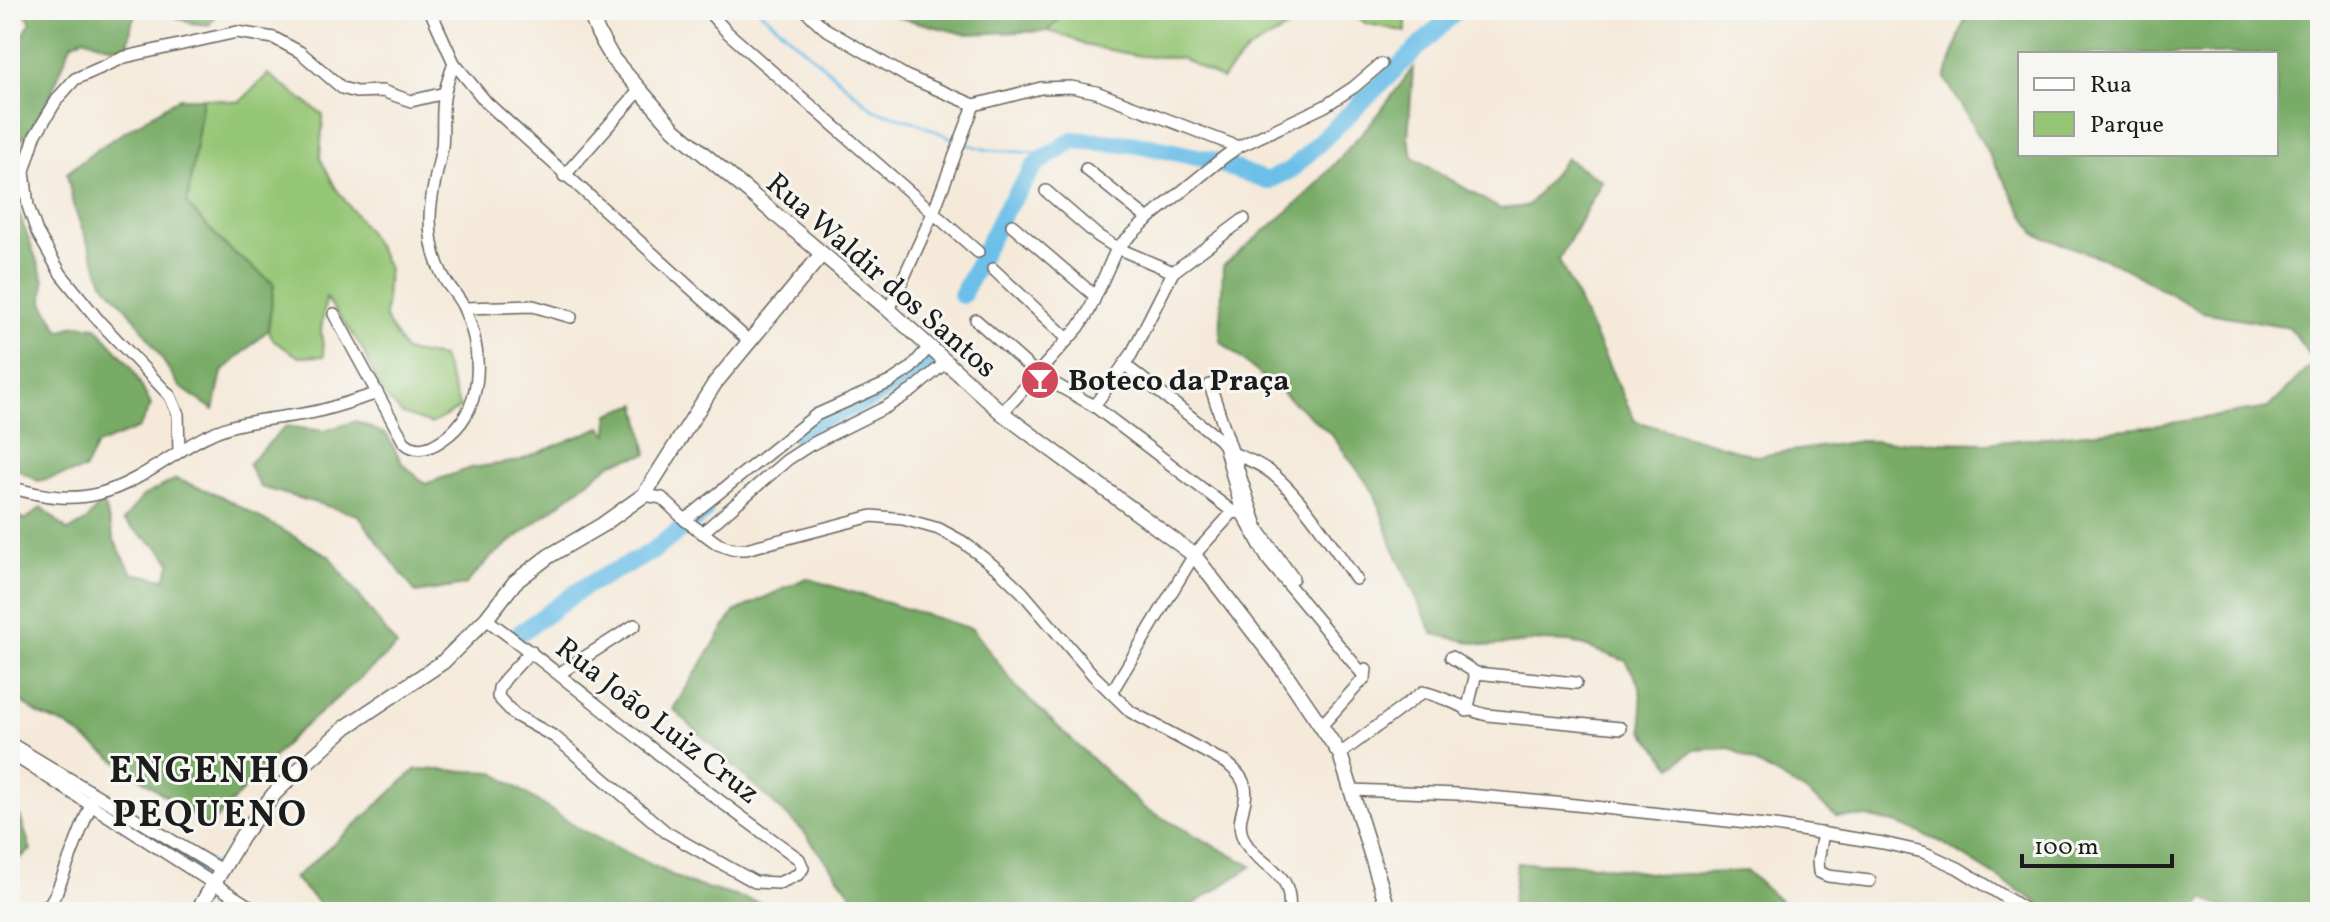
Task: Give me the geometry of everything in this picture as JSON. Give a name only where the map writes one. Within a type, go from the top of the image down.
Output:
[{"type":"street","points":[[430,10],[454,63],[486,102],[750,342]]},
{"type":"street","name":"Rua Waldir dos Santos","points":[[589,10],[613,59],[674,129],[889,310],[1002,413],[1194,555],[1283,670],[1340,754],[1389,912]]},
{"type":"street","points":[[707,10],[727,32],[978,252]]},
{"type":"street","points":[[805,10],[824,28],[892,69],[974,105],[1041,88],[1071,87],[1096,92],[1238,147]]},
{"type":"street","points":[[179,452],[178,414],[170,396],[99,321],[61,274],[37,232],[28,206],[24,171],[35,136],[58,98],[75,79],[125,57],[237,32],[274,38],[300,52],[342,88],[356,92],[382,91],[411,101],[445,93]]},
{"type":"street","points":[[334,314],[404,442],[411,448],[422,450],[449,436],[473,406],[477,380],[475,341],[464,308],[445,279],[431,242],[430,217],[442,145],[445,93],[454,63]]},
{"type":"street","points":[[1002,413],[1079,327],[1117,248],[1148,219],[1238,147],[1325,106],[1381,64]]},
{"type":"street","points":[[564,176],[639,91]]},
{"type":"street","points":[[889,310],[933,213],[974,105]]},
{"type":"street","points":[[1086,169],[1148,219]]},
{"type":"street","points":[[1046,191],[1098,236],[1117,248],[1173,272]]},
{"type":"street","points":[[1094,406],[1125,365],[1173,272],[1244,219]]},
{"type":"street","points":[[1012,225],[1095,296]]},
{"type":"street","points":[[197,912],[242,836],[274,794],[295,773],[346,727],[443,662],[486,619],[515,582],[549,556],[602,525],[644,495],[715,383],[822,254]]},
{"type":"street","points":[[993,269],[1068,339]]},
{"type":"street","points":[[464,308],[533,306],[571,317]]},
{"type":"street","name":"Rua Waldir dos Santos","points":[[976,320],[1036,373],[1094,406],[1242,511]]},
{"type":"street","points":[[685,520],[816,415],[890,382],[911,368],[929,347]]},
{"type":"street","points":[[702,533],[787,460],[886,407],[913,390],[946,362]]},
{"type":"street","name":"Rua Waldir dos Santos","points":[[1125,365],[1224,445],[1242,511],[1268,560],[1365,674],[1322,725]]},
{"type":"street","name":"Rua Waldir dos Santos","points":[[1210,385],[1235,454],[1242,511]]},
{"type":"street","points":[[10,487],[61,499],[82,499],[102,494],[134,480],[221,427],[311,413],[376,394]]},
{"type":"street","points":[[1235,454],[1276,476],[1322,531],[1356,579]]},
{"type":"street","points":[[644,495],[662,498],[702,533],[732,549],[746,549],[872,516],[903,519],[939,529],[963,542],[1022,592],[1046,622],[1131,712],[1228,764],[1240,774],[1246,794],[1242,836],[1282,878],[1290,904],[1289,912]]},
{"type":"street","points":[[1111,693],[1194,555],[1242,511]]},
{"type":"street","name":"Rua João Luiz Cruz","points":[[486,619],[531,651],[560,673],[648,746],[799,859],[803,868],[779,883],[755,882],[666,832],[555,737],[515,715],[498,697],[499,688],[531,651]]},
{"type":"street","points":[[560,673],[635,625]]},
{"type":"street","points":[[1451,657],[1476,673],[1576,683]]},
{"type":"street","points":[[1467,711],[1476,673]]},
{"type":"street","points":[[1340,754],[1423,692],[1434,694],[1467,711],[1487,715],[1620,728]]},
{"type":"street","points":[[10,743],[17,753],[93,800],[221,870]]},
{"type":"street","points":[[1351,790],[1474,796],[1823,833],[1923,852],[1958,868],[2029,912]]},
{"type":"street","points":[[93,800],[213,885],[258,912]]},
{"type":"street","points":[[40,912],[57,891],[93,800]]},
{"type":"street","points":[[1823,833],[1819,872],[1870,881]]},
{"type":"green space","points":[[23,10],[160,10],[138,14],[132,22],[128,47],[112,47],[84,38],[71,44],[39,115],[21,140],[10,149],[10,48],[15,48],[31,22]]},
{"type":"green space","points":[[160,10],[214,10],[216,16],[209,25],[190,23]]},
{"type":"green space","points":[[892,10],[1068,10],[1047,31],[964,34],[896,17]]},
{"type":"green space","points":[[1068,10],[1200,10],[1205,15],[1246,19],[1243,10],[1320,10],[1247,51],[1222,79],[1181,58],[1140,56],[1084,45],[1047,31]]},
{"type":"green space","points":[[1350,10],[1406,10],[1406,32],[1365,23]]},
{"type":"green space","points":[[1968,10],[2320,10],[2320,912],[2231,912],[2205,898],[2194,912],[2053,912],[1941,842],[1899,824],[1865,817],[1837,817],[1809,794],[1730,748],[1693,750],[1672,767],[1643,731],[1640,686],[1626,661],[1573,642],[1538,641],[1490,646],[1433,634],[1392,545],[1375,494],[1331,434],[1220,341],[1223,266],[1307,195],[1375,118],[1413,68],[1408,138],[1413,157],[1500,209],[1528,206],[1566,158],[1602,181],[1559,260],[1635,421],[1757,456],[1861,441],[1987,443],[2146,427],[2268,408],[2314,362],[2289,327],[2203,312],[2115,263],[2035,234],[1945,78]]},
{"type":"green space","points":[[268,74],[323,115],[320,158],[335,187],[367,230],[388,267],[385,318],[405,351],[442,357],[460,408],[431,424],[402,414],[382,393],[361,346],[326,298],[321,330],[324,356],[299,357],[274,341],[268,330],[274,284],[228,248],[187,205],[203,98],[240,102]]},
{"type":"green space","points":[[179,98],[203,98],[187,205],[228,248],[274,284],[268,330],[222,372],[214,410],[180,387],[136,319],[103,282],[73,205],[67,173],[102,146]]},
{"type":"green space","points":[[10,177],[15,178],[18,211],[44,280],[43,302],[60,331],[76,325],[96,327],[131,366],[151,405],[139,428],[97,445],[84,470],[38,481],[10,465]]},
{"type":"green space","points":[[637,404],[647,454],[612,463],[490,558],[465,585],[416,593],[358,515],[260,487],[248,464],[286,426],[324,431],[356,421],[387,435],[402,463],[425,484],[471,468],[518,461],[601,427],[608,434],[609,414]]},
{"type":"green space","points":[[176,479],[219,495],[329,556],[397,646],[292,737],[209,827],[67,726],[40,715],[10,694],[10,513],[25,520],[42,507],[68,531],[87,520],[103,500],[114,540],[132,573],[165,579],[171,562],[160,549],[123,521],[143,496]]},
{"type":"green space","points":[[806,578],[973,629],[1017,688],[1144,808],[1252,866],[1182,912],[865,912],[803,831],[673,709],[734,612]]},
{"type":"green space","points":[[416,769],[493,772],[583,831],[688,883],[779,908],[840,912],[327,912],[294,878]]},
{"type":"green space","points":[[10,806],[20,816],[31,850],[10,865]]},
{"type":"green space","points":[[1517,863],[1587,864],[1664,875],[1747,871],[1780,901],[1813,912],[1512,912]]},
{"type":"waterway","points":[[759,10],[874,110],[915,122],[956,140]]},
{"type":"waterway","points":[[962,295],[1004,212],[1036,164],[1073,140],[1142,145],[1210,160],[1267,181],[1291,170],[1457,10]]},
{"type":"waterway","points":[[963,143],[988,150],[1051,154]]},
{"type":"waterway","points":[[797,434],[807,426],[870,399],[930,363]]},
{"type":"waterway","points":[[520,633],[587,585],[650,553],[704,512]]},
{"type":"waterway","points":[[141,828],[211,872]]},
{"type":"place","name":"Boteco da Praça","points":[[1040,380]]},
{"type":"district","name":"ENGENHO PEQUENO","points":[[210,791]]}]
